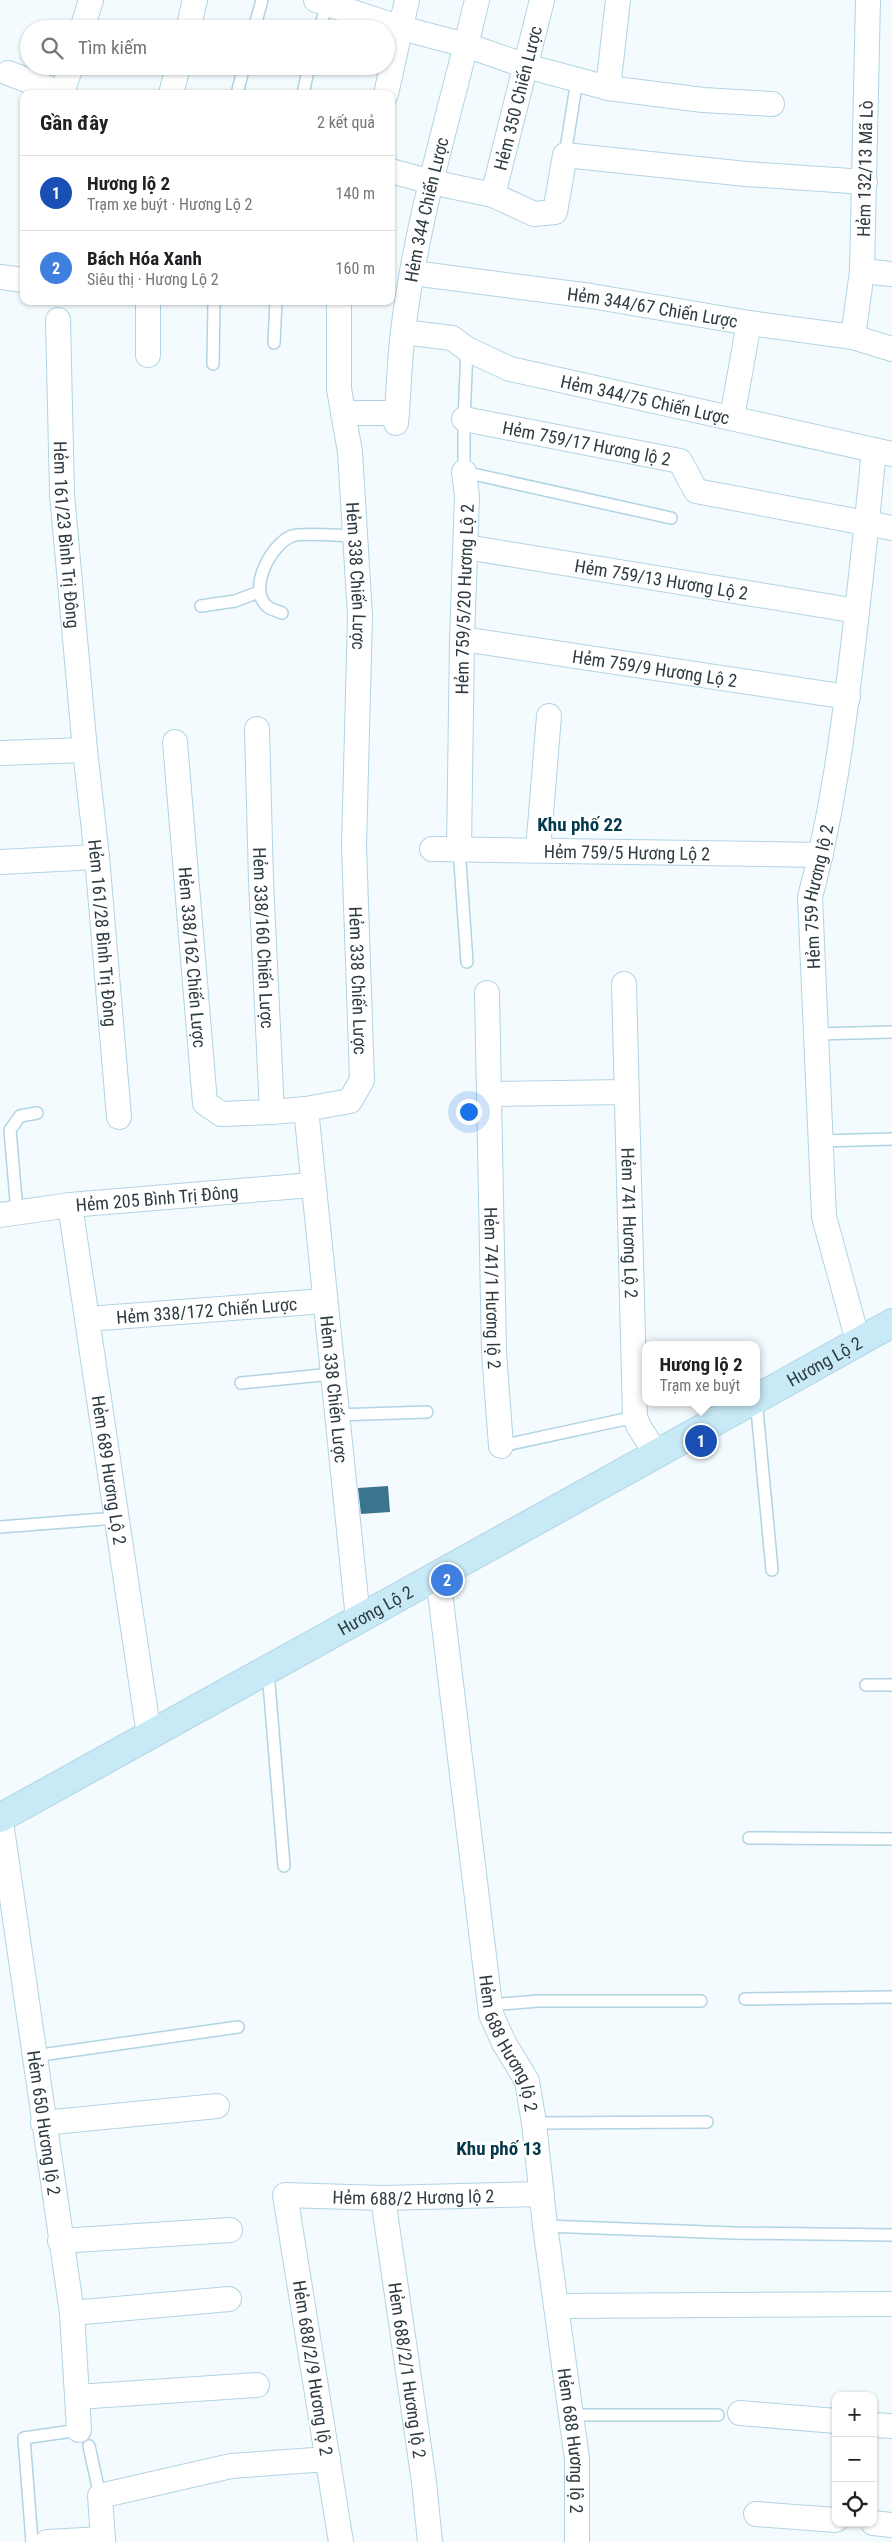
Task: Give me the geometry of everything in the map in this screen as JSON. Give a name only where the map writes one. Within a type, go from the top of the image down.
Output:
[{"type":"main road","name":"Hương Lộ 2","points":[[760,1397],[892,1323]]},
{"type":"main road","name":"Hương Lộ 2","points":[[0,1817],[743,1406]]},
{"type":"street","points":[[85,20],[91,0]]},
{"type":"street","points":[[190,20],[195,0]]},
{"type":"street","points":[[395,54],[407,0]]},
{"type":"street","name":"Hẻm 344 Chiến Lược","points":[[343,413],[396,418],[403,332],[413,273],[431,182],[477,0]]},
{"type":"street","name":"Hẻm 350 Chiến Lược","points":[[493,195],[542,0]]},
{"type":"street","points":[[608,88],[618,0]]},
{"type":"street","name":"Hẻm 132/13 Mã Lò","points":[[853,337],[862,270],[868,0]]},
{"type":"street","points":[[324,1],[378,20]]},
{"type":"street","points":[[395,26],[466,45],[526,66],[608,88],[703,100],[772,104]]},
{"type":"street","points":[[8,73],[53,90]]},
{"type":"street","points":[[64,90],[68,75]]},
{"type":"street","points":[[172,90],[176,75]]},
{"type":"street","points":[[387,90],[390,75]]},
{"type":"street","points":[[395,172],[493,195],[534,214],[555,212],[565,155],[746,174],[865,182]]},
{"type":"street","points":[[862,270],[892,274]]},
{"type":"street","name":"Hẻm 344/67 Chiến Lược","points":[[413,273],[591,296],[749,323],[853,337],[892,349]]},
{"type":"street","points":[[0,277],[20,280]]},
{"type":"street","points":[[148,305],[148,355]]},
{"type":"street","name":"Hẻm 338 Chiến Lược","points":[[339,305],[339,389],[350,452],[360,616],[354,846],[362,1080],[350,1101],[306,1109],[312,1185],[358,1619]]},
{"type":"street","name":"Hẻm 161/23 Bình Trị Đông","points":[[58,320],[62,494],[85,750]]},
{"type":"street","points":[[732,417],[749,323]]},
{"type":"street","name":"Hẻm 344/75 Chiến Lược","points":[[403,332],[452,338],[467,348],[510,369],[883,452]]},
{"type":"street","name":"Hẻm 759/17 Hương lộ 2","points":[[464,419],[680,461],[696,492],[868,523]]},
{"type":"street","name":"Hẻm 759 Hương lộ 2","points":[[858,1341],[824,1217],[810,897],[821,855],[848,697],[868,523],[883,452]]},
{"type":"street","name":"Hẻm 759/5/20 Hương Lộ 2","points":[[459,849],[462,639],[467,496],[464,472]]},
{"type":"street","points":[[868,523],[892,528]]},
{"type":"street","name":"Hẻm 759/13 Hương Lộ 2","points":[[466,547],[857,611]]},
{"type":"street","name":"Hẻm 759/9 Hương Lộ 2","points":[[462,639],[848,697]]},
{"type":"street","points":[[538,850],[549,716]]},
{"type":"street","name":"Hẻm 338/160 Chiến Lược","points":[[257,729],[260,872],[272,1112]]},
{"type":"street","name":"Hẻm 338/162 Chiến Lược","points":[[175,742],[205,1103],[221,1114],[272,1112]]},
{"type":"street","points":[[0,753],[85,750]]},
{"type":"street","name":"Hẻm 161/28 Bình Trị Đông","points":[[85,750],[97,857],[119,1116]]},
{"type":"street","name":"Hẻm 759/5 Hương Lộ 2","points":[[432,849],[821,855]]},
{"type":"street","points":[[0,862],[97,857]]},
{"type":"street","name":"Hẻm 741 Hương Lộ 2","points":[[624,984],[635,1417],[638,1427],[657,1455]]},
{"type":"street","name":"Hẻm 741/1 Hương lộ 2","points":[[487,993],[494,1352],[501,1446]]},
{"type":"street","points":[[489,1094],[626,1092]]},
{"type":"street","points":[[272,1112],[306,1109]]},
{"type":"street","name":"Hẻm 205 Bình Trị Đông","points":[[8,1214],[70,1205],[312,1185]]},
{"type":"street","name":"Hẻm 689 Hương Lộ 2","points":[[70,1205],[150,1735]]},
{"type":"street","name":"Hẻm 338/172 Chiến Lược","points":[[88,1319],[325,1301]]},
{"type":"street","name":"Hẻm 688 Hương lộ 2","points":[[438,1576],[489,2006],[504,2044],[527,2081],[534,2123],[545,2226],[577,2459],[577,2542]]},
{"type":"street","name":"Hẻm 650 Hương lộ 2","points":[[0,1817],[60,2241],[72,2312],[78,2397],[84,2438]]},
{"type":"street","points":[[43,2123],[217,2106]]},
{"type":"street","name":"Hẻm 688/2 Hương lộ 2","points":[[285,2195],[383,2198],[542,2194]]},
{"type":"street","name":"Hẻm 688/2/9 Hương lộ 2","points":[[285,2195],[341,2542]]},
{"type":"street","name":"Hẻm 688/2/1 Hương lộ 2","points":[[383,2198],[424,2482],[430,2542]]},
{"type":"street","points":[[60,2241],[230,2230]]},
{"type":"street","points":[[72,2312],[229,2299]]},
{"type":"street","points":[[556,2306],[892,2304]]},
{"type":"street","points":[[78,2397],[257,2385]]},
{"type":"street","points":[[729,2414],[832,2422]]},
{"type":"street","points":[[877,2425],[892,2426]]},
{"type":"street","points":[[47,2542],[103,2540],[100,2496],[231,2466],[328,2459]]},
{"type":"street","points":[[756,2514],[832,2520]]},
{"type":"street","points":[[877,2523],[892,2525]]},
{"type":"lane","points":[[256,20],[262,0]]},
{"type":"lane","points":[[321,20],[324,1]]},
{"type":"lane","points":[[238,90],[242,75]]},
{"type":"lane","points":[[304,90],[307,75]]},
{"type":"lane","points":[[565,155],[577,80]]},
{"type":"lane","points":[[213,364],[214,305]]},
{"type":"lane","points":[[274,343],[276,305]]},
{"type":"lane","name":"Hẻm 759/5/20 Hương Lộ 2","points":[[464,472],[467,348]]},
{"type":"lane","points":[[464,472],[671,518]]},
{"type":"lane","points":[[282,613],[267,607],[259,592],[262,572],[273,551],[292,536],[355,536]]},
{"type":"lane","points":[[201,606],[235,601],[259,592]]},
{"type":"lane","points":[[459,849],[467,962]]},
{"type":"lane","points":[[816,1034],[892,1032]]},
{"type":"lane","points":[[8,1214],[10,1130],[20,1116],[37,1113]]},
{"type":"lane","points":[[821,1142],[892,1140]]},
{"type":"lane","points":[[240,1383],[332,1374]]},
{"type":"lane","points":[[757,1406],[772,1570]]},
{"type":"lane","points":[[337,1414],[427,1412]]},
{"type":"lane","name":"Hẻm 741/1 Hương lộ 2","points":[[501,1446],[635,1417]]},
{"type":"lane","points":[[0,1527],[116,1518]]},
{"type":"lane","points":[[268,1669],[284,1866]]},
{"type":"lane","points":[[866,1685],[892,1685]]},
{"type":"lane","points":[[749,1838],[892,1839]]},
{"type":"lane","points":[[745,1999],[892,1997]]},
{"type":"lane","points":[[489,2006],[538,2001],[701,2001]]},
{"type":"lane","points":[[34,2056],[238,2027]]},
{"type":"lane","points":[[534,2123],[707,2122]]},
{"type":"lane","points":[[545,2226],[734,2233],[892,2235]]},
{"type":"lane","points":[[571,2415],[729,2414]]},
{"type":"lane","points":[[32,2542],[24,2438],[84,2438],[100,2496]]},
{"type":"building","points":[[388,1486],[390,1512],[361,1514],[358,1488]]},
{"type":"place","name":"Hương lộ 2","points":[[701,1441]]},
{"type":"place","name":"Bách Hóa Xanh","points":[[447,1580]]},
{"type":"district","name":"Khu phố 22","points":[[580,824]]},
{"type":"district","name":"Khu phố 13","points":[[499,2148]]}]
